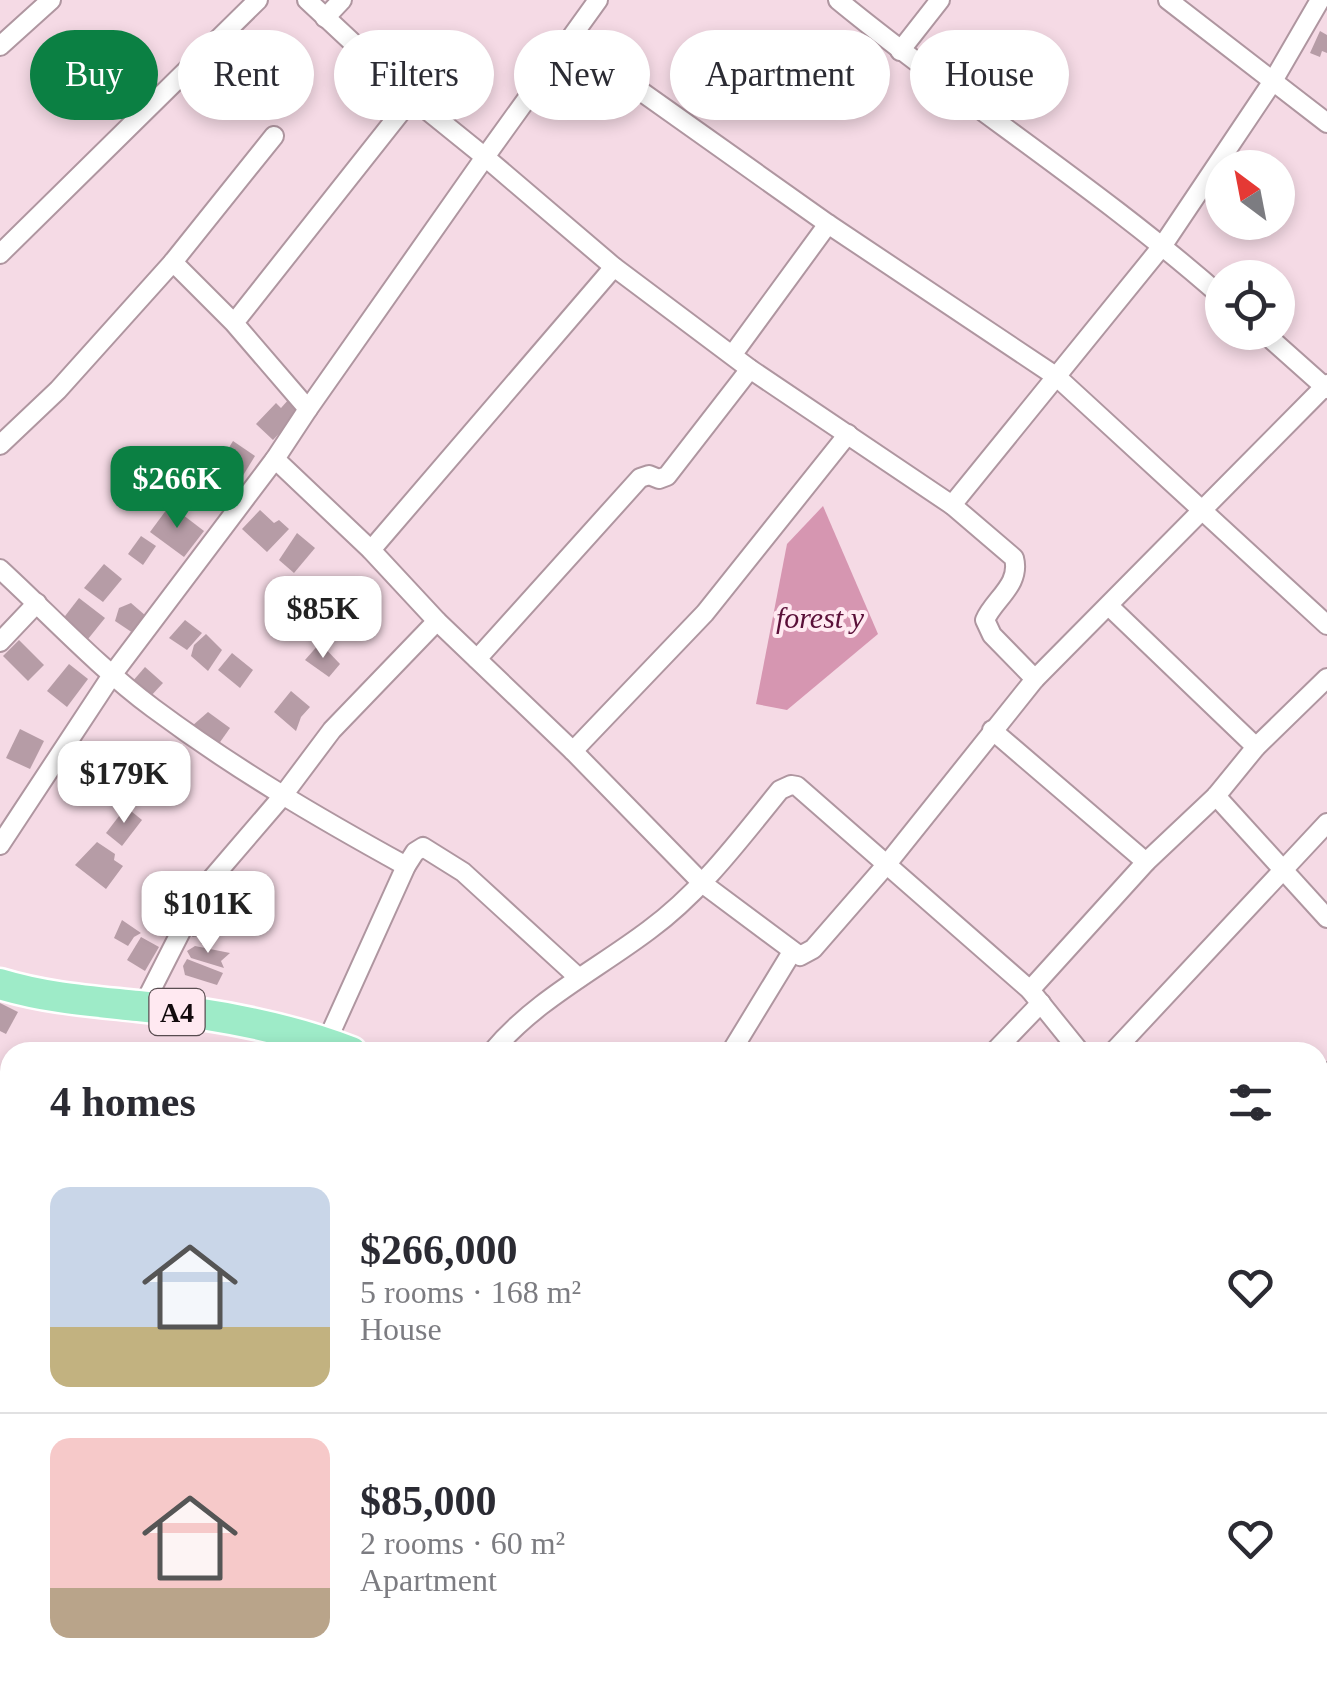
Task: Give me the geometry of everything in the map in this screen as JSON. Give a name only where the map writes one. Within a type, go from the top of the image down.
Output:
[{"type":"highway","name":"A4","points":[[0,984],[61,999],[143,1006],[290,1030],[322,1042]]},
{"type":"street","points":[[0,46],[51,0]]},
{"type":"street","points":[[0,254],[258,0]]},
{"type":"street","points":[[306,0],[338,30]]},
{"type":"street","points":[[325,18],[342,0]]},
{"type":"street","points":[[577,30],[598,0]]},
{"type":"street","points":[[838,0],[900,51],[1163,245],[1205,282]]},
{"type":"street","points":[[900,51],[940,0]]},
{"type":"street","points":[[1168,0],[1327,123]]},
{"type":"street","points":[[952,506],[1163,245],[1273,81],[1320,0]]},
{"type":"street","points":[[650,97],[828,224],[1057,377],[1327,626]]},
{"type":"street","points":[[0,845],[112,675],[275,459],[514,117]]},
{"type":"street","points":[[234,323],[395,120]]},
{"type":"street","points":[[439,120],[614,267],[750,369],[952,506],[1014,558],[1016,566],[1010,586],[985,620],[992,635],[1035,680]]},
{"type":"street","points":[[0,445],[58,390],[174,262],[274,136]]},
{"type":"street","points":[[733,354],[828,224]]},
{"type":"street","points":[[174,262],[234,323],[308,409]]},
{"type":"street","points":[[372,550],[614,267]]},
{"type":"street","points":[[275,459],[372,550],[437,621],[573,751],[702,884],[800,956],[812,949],[887,864],[1035,680],[1326,387],[1284,350]]},
{"type":"street","points":[[477,659],[640,478],[667,476],[750,369]]},
{"type":"street","points":[[573,751],[705,613],[848,434]]},
{"type":"street","points":[[0,568],[150,706],[281,798],[406,866]]},
{"type":"street","points":[[0,642],[37,603]]},
{"type":"street","points":[[1110,607],[1256,747]]},
{"type":"street","points":[[143,1006],[202,890],[281,798],[332,730],[437,621]]},
{"type":"street","points":[[1002,1042],[1146,862],[1216,796],[1256,747],[1327,678]]},
{"type":"street","points":[[992,730],[1146,862]]},
{"type":"street","points":[[500,1042],[513,1027],[652,928],[702,884],[780,790],[791,785],[797,786],[1036,997],[1072,1042]]},
{"type":"street","points":[[1216,796],[1327,918]]},
{"type":"street","points":[[1121,1042],[1327,822]]},
{"type":"street","points":[[340,1042],[406,866],[422,847],[463,872],[579,978]]},
{"type":"street","points":[[736,1042],[792,952]]},
{"type":"green space","name":"forest y","points":[[823,506],[878,634],[787,710],[756,704],[787,544]]},
{"type":"building","points":[[1320,31],[1327,35],[1327,53],[1322,51],[1320,57],[1310,53]]},
{"type":"building","points":[[289,399],[301,410],[273,440],[256,424],[276,403],[281,408]]},
{"type":"building","points":[[233,441],[255,456],[239,482],[217,467]]},
{"type":"building","points":[[170,505],[204,531],[184,557],[150,532]]},
{"type":"building","points":[[260,510],[274,523],[279,520],[289,529],[267,552],[242,529]]},
{"type":"building","points":[[297,533],[315,548],[294,573],[279,560]]},
{"type":"building","points":[[141,536],[156,546],[143,565],[128,554]]},
{"type":"building","points":[[104,564],[122,579],[103,602],[84,588]]},
{"type":"building","points":[[79,598],[105,618],[88,639],[62,620]]},
{"type":"building","points":[[131,603],[146,616],[133,633],[115,621],[119,608]]},
{"type":"building","points":[[185,620],[202,633],[187,650],[169,638]]},
{"type":"building","points":[[206,634],[222,650],[208,671],[191,656],[194,645]]},
{"type":"building","points":[[19,640],[44,665],[28,681],[3,656]]},
{"type":"building","points":[[320,643],[340,664],[329,677],[305,660]]},
{"type":"building","points":[[232,653],[253,670],[240,688],[218,670]]},
{"type":"building","points":[[69,664],[88,679],[67,707],[47,691]]},
{"type":"building","points":[[145,667],[163,683],[149,698],[132,682]]},
{"type":"building","points":[[291,691],[310,707],[296,731],[274,712]]},
{"type":"building","points":[[208,712],[230,728],[218,745],[192,726]]},
{"type":"building","points":[[20,729],[44,741],[30,769],[6,758]]},
{"type":"building","points":[[126,807],[142,820],[122,846],[106,833]]},
{"type":"building","points":[[97,842],[115,854],[114,860],[123,866],[106,889],[75,865]]},
{"type":"building","points":[[154,905],[172,914],[162,933],[144,925]]},
{"type":"building","points":[[202,916],[219,924],[209,944],[201,944],[200,936],[192,937]]},
{"type":"building","points":[[122,920],[141,933],[128,946],[114,938]]},
{"type":"building","points":[[141,937],[159,947],[145,971],[127,960]]},
{"type":"building","points":[[195,946],[230,953],[221,961],[224,968],[191,958],[187,951]]},
{"type":"building","points":[[187,959],[223,973],[217,985],[185,975],[183,966]]},
{"type":"building","points":[[0,1003],[18,1012],[6,1034],[0,1031]]}]
